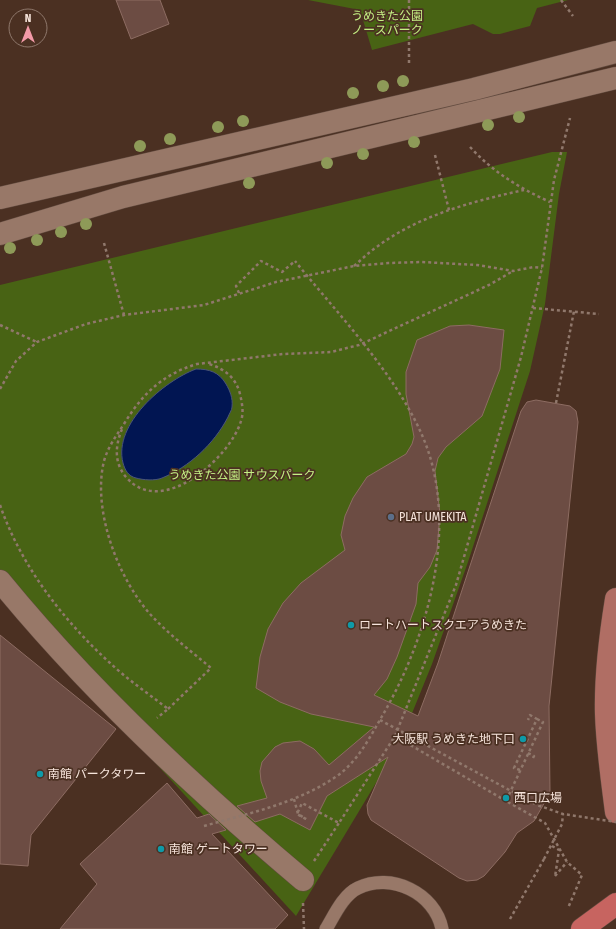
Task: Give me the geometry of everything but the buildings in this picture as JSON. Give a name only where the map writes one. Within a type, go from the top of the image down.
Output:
[{"type":"main road","points":[[582,929],[616,904]]},
{"type":"street","points":[[0,198],[474,89],[616,52]]},
{"type":"street","points":[[0,234],[123,197],[594,82],[616,78]]},
{"type":"street","points":[[0,581],[29,617],[140,733],[244,831],[302,880]]},
{"type":"street","points":[[616,599],[610,636],[606,713],[610,765],[616,812]]},
{"type":"lane","points":[[326,929],[340,907],[357,889],[386,883],[398,885],[420,895],[428,902],[440,918],[442,929]]},
{"type":"path","points":[[409,0],[409,65]]},
{"type":"path","points":[[561,0],[573,16]]},
{"type":"path","points":[[302,880],[396,736],[456,585],[521,357],[533,308],[542,268],[550,202],[570,118]]},
{"type":"path","points":[[470,147],[482,160],[524,190],[550,202]]},
{"type":"path","points":[[435,155],[449,210]]},
{"type":"path","points":[[354,266],[390,238],[449,210],[495,196],[524,190]]},
{"type":"path","points":[[104,243],[124,315]]},
{"type":"path","points":[[204,826],[294,799],[338,775],[357,757],[390,703],[410,660],[424,622],[438,559],[437,492],[431,460],[422,434],[385,372],[295,261],[282,272],[261,261],[236,286],[239,293]]},
{"type":"path","points":[[0,389],[16,361],[37,342],[86,324],[124,315],[204,305],[239,293],[296,277],[354,266],[422,262],[477,265],[513,271]]},
{"type":"path","points":[[140,733],[168,709],[211,668],[172,635],[136,597],[113,548],[104,509],[102,476],[109,448],[123,424],[145,393],[173,372],[188,366],[283,354],[331,352],[359,345],[489,285],[513,271],[534,267],[542,268]]},
{"type":"path","points":[[533,308],[599,314]]},
{"type":"path","points":[[556,403],[574,311]]},
{"type":"path","points":[[0,325],[37,342]]},
{"type":"path","points":[[123,424],[116,452],[119,467],[131,483],[149,491],[161,491],[174,488],[195,478],[215,461],[229,444],[237,431],[243,409],[238,388],[233,379],[226,371],[207,363]]},
{"type":"path","points":[[0,505],[4,518],[30,569],[64,614],[88,642],[112,665],[168,709]]},
{"type":"path","points":[[506,801],[543,722],[530,716],[528,720]]},
{"type":"path","points":[[520,770],[514,768],[537,719]]},
{"type":"path","points":[[380,720],[537,805],[563,814],[616,822]]},
{"type":"path","points":[[396,736],[545,823],[567,862],[582,875],[568,908]]},
{"type":"path","points":[[528,753],[534,756],[532,760]]},
{"type":"path","points":[[294,799],[298,814],[306,819],[296,814],[302,803],[339,823]]},
{"type":"path","points":[[510,919],[552,846],[562,824],[563,814]]},
{"type":"path","points":[[552,846],[559,850],[555,877],[567,862]]},
{"type":"green space","name":"うめきた公園 ノースパーク","points":[[308,0],[568,0],[537,8],[530,26],[500,34],[493,34],[473,24],[372,50],[360,10]]},
{"type":"green space","name":"うめきた公園 サウスパーク","points":[[552,152],[567,152],[559,194],[545,304],[530,371],[468,562],[432,664],[400,743],[296,916],[0,594],[0,285]]},
{"type":"shaded area","points":[[196,369],[217,374],[229,389],[232,398],[232,408],[222,427],[200,454],[182,468],[162,478],[153,480],[139,479],[131,476],[127,472],[123,463],[122,448],[126,434],[133,419],[156,394],[170,383]]},
{"type":"place","name":"PLAT UMEKITA","points":[[391,517]]},
{"type":"place","name":"ロートハートスクエアうめきた","points":[[351,625]]},
{"type":"place","name":"大阪駅 うめきた地下口","points":[[523,739]]},
{"type":"place","name":"南館 パークタワー","points":[[40,774]]},
{"type":"place","name":"西口広場","points":[[506,798]]},
{"type":"place","name":"南館 ゲートタワー","points":[[161,849]]}]
